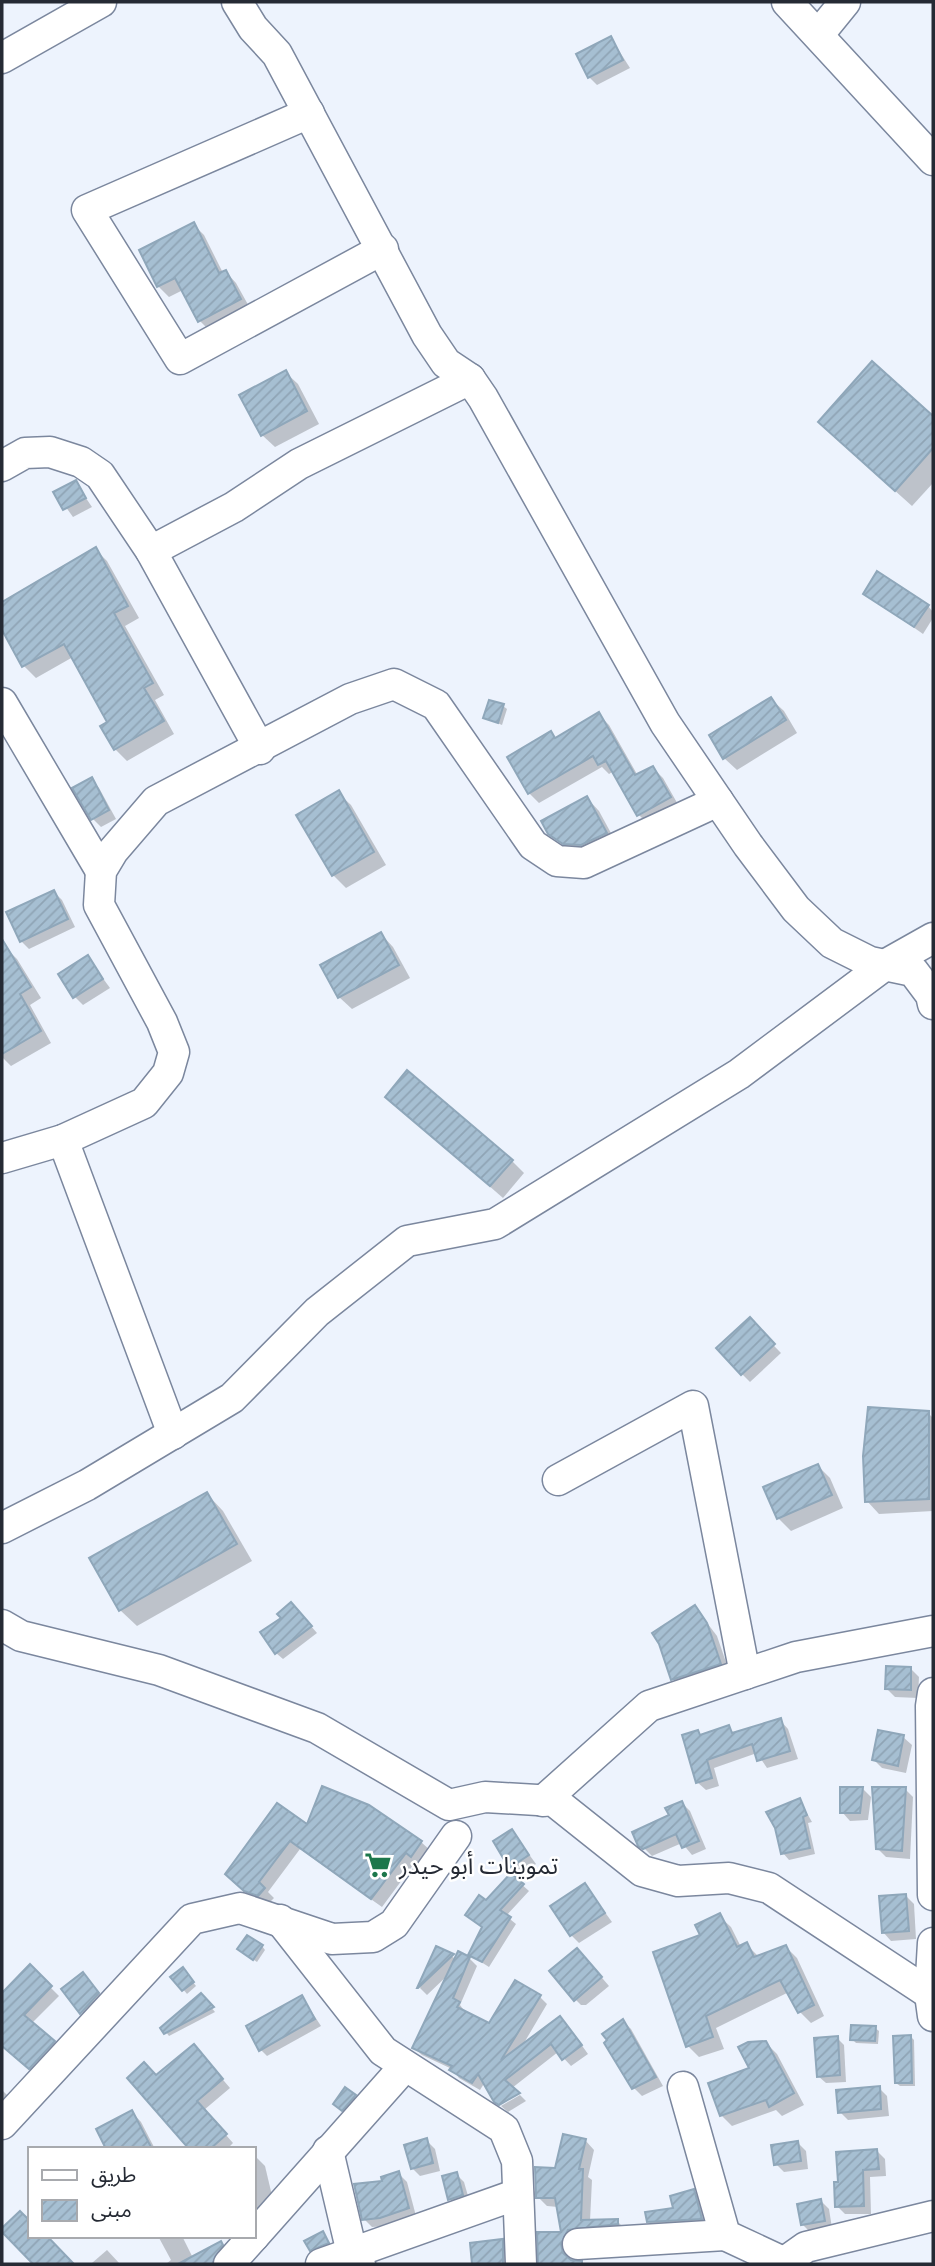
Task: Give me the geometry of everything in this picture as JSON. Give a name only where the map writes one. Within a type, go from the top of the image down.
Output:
[{"type":"street","points":[[2,58],[101,2]]},
{"type":"street","points":[[236,2],[253,28],[277,54],[427,335],[446,363],[470,379],[665,723],[718,802],[796,909],[832,943],[870,962],[912,971],[932,995],[933,1003]]},
{"type":"street","points":[[787,2],[933,160]]},
{"type":"street","points":[[819,34],[845,2]]},
{"type":"street","points":[[309,113],[87,209],[180,359],[383,250]]},
{"type":"street","points":[[151,551],[234,507],[299,464],[470,379]]},
{"type":"street","points":[[2,466],[25,453],[50,452],[81,462],[100,475],[151,551],[260,749]]},
{"type":"street","points":[[2,1158],[63,1140],[144,1103],[168,1073],[174,1052],[162,1022],[99,905],[101,871],[113,850],[156,801],[210,771],[260,749],[350,699],[394,684],[436,705],[533,845],[557,861],[584,863],[718,802]]},
{"type":"street","points":[[2,703],[101,871]]},
{"type":"street","points":[[2,1528],[88,1485],[232,1398],[317,1312],[408,1241],[495,1224],[739,1074],[885,965],[933,938]]},
{"type":"street","points":[[63,1140],[173,1434]]},
{"type":"street","points":[[558,1480],[692,1406],[745,1674]]},
{"type":"street","points":[[2,1625],[21,1636],[159,1670],[317,1728],[449,1805],[485,1797],[554,1801],[642,1871],[678,1881],[729,1878],[769,1888],[932,2005]]},
{"type":"street","points":[[543,1801],[649,1706],[796,1657],[933,1631]]},
{"type":"street","points":[[933,1693],[933,1895]]},
{"type":"street","points":[[2,2124],[192,1919],[240,1908],[332,1939],[373,1937],[394,1924],[456,1836]]},
{"type":"street","points":[[280,1920],[373,2042],[405,2066],[486,2115],[504,2129],[515,2149],[521,2264]]},
{"type":"street","points":[[932,2005],[933,1943]]},
{"type":"street","points":[[256,2234],[405,2066]]},
{"type":"street","points":[[683,2087],[725,2235]]},
{"type":"street","points":[[328,2151],[356,2259]]},
{"type":"street","points":[[321,2264],[356,2259],[518,2194]]},
{"type":"street","points":[[578,2244],[725,2235],[783,2263],[813,2245],[933,2216]]},
{"type":"street","points":[[229,2264],[252,2238]]},
{"type":"building","points":[[611,36],[623,60],[588,78],[576,54]]},
{"type":"building","points":[[194,222],[219,273],[226,270],[241,299],[198,322],[175,278],[157,287],[139,250]]},
{"type":"building","points":[[872,361],[933,416],[933,448],[895,491],[818,422]]},
{"type":"building","points":[[286,370],[307,411],[261,436],[239,395]]},
{"type":"building","points":[[76,480],[86,498],[63,510],[53,492]]},
{"type":"building","points":[[96,547],[128,606],[114,613],[153,683],[144,688],[164,721],[114,750],[100,726],[107,722],[64,644],[22,667],[2,630],[2,602]]},
{"type":"building","points":[[877,571],[929,605],[914,627],[863,594]]},
{"type":"building","points":[[771,697],[786,720],[723,759],[709,735]]},
{"type":"building","points":[[489,700],[504,704],[498,723],[483,718]]},
{"type":"building","points":[[599,712],[635,775],[653,766],[671,797],[637,816],[606,761],[598,765],[593,756],[528,794],[507,757],[551,731],[555,738]]},
{"type":"building","points":[[92,777],[109,810],[91,820],[72,788]]},
{"type":"building","points":[[339,790],[374,852],[332,876],[296,815]]},
{"type":"building","points":[[587,796],[607,833],[581,845],[563,844],[548,834],[541,821]]},
{"type":"building","points":[[54,890],[68,919],[20,942],[6,912]]},
{"type":"building","points":[[381,932],[399,965],[338,998],[320,965]]},
{"type":"building","points":[[2,939],[31,987],[20,994],[41,1031],[2,1054]]},
{"type":"building","points":[[88,955],[103,979],[73,998],[58,974]]},
{"type":"building","points":[[407,1070],[513,1160],[490,1186],[385,1097]]},
{"type":"building","points":[[750,1317],[775,1344],[741,1375],[716,1348]]},
{"type":"building","points":[[868,1407],[929,1411],[929,1499],[865,1502],[863,1456]]},
{"type":"building","points":[[818,1464],[832,1495],[777,1519],[763,1487]]},
{"type":"building","points":[[207,1492],[237,1544],[119,1611],[89,1558]]},
{"type":"building","points":[[291,1602],[312,1626],[275,1654],[260,1632],[281,1618],[277,1614]]},
{"type":"building","points":[[695,1605],[707,1623],[721,1664],[671,1680],[659,1644],[652,1633]]},
{"type":"building","points":[[886,1666],[911,1667],[911,1690],[885,1689]]},
{"type":"building","points":[[781,1718],[790,1751],[757,1761],[752,1744],[707,1760],[712,1778],[696,1783],[682,1735],[698,1730],[700,1735],[729,1725],[732,1733]]},
{"type":"building","points":[[878,1730],[904,1735],[898,1766],[872,1760]]},
{"type":"building","points":[[322,1786],[369,1805],[422,1841],[411,1857],[406,1853],[371,1899],[290,1841],[259,1882],[265,1888],[258,1896],[244,1891],[225,1874],[277,1803],[307,1824]]},
{"type":"building","points":[[840,1787],[863,1787],[860,1813],[840,1813]]},
{"type":"building","points":[[872,1787],[906,1787],[902,1851],[876,1849]]},
{"type":"building","points":[[800,1798],[807,1815],[803,1817],[810,1848],[781,1854],[775,1828],[766,1812]]},
{"type":"building","points":[[682,1801],[699,1841],[682,1848],[676,1834],[643,1849],[638,1846],[632,1832],[669,1815],[665,1808]]},
{"type":"building","points":[[512,1829],[529,1855],[509,1868],[493,1841]]},
{"type":"building","points":[[511,1873],[524,1884],[500,1910],[511,1917],[482,1962],[468,1955],[482,1927],[465,1915],[479,1895],[486,1900]]},
{"type":"building","points":[[585,1883],[605,1913],[570,1936],[550,1906]]},
{"type":"building","points":[[906,1894],[909,1931],[882,1933],[879,1896]]},
{"type":"building","points":[[720,1913],[737,1947],[747,1942],[754,1957],[786,1945],[814,2005],[798,2013],[780,1980],[706,2016],[713,2037],[686,2047],[653,1952],[700,1935],[695,1925]]},
{"type":"building","points":[[247,1935],[263,1945],[253,1960],[237,1949]]},
{"type":"building","points":[[436,1946],[454,1954],[417,1988]]},
{"type":"building","points":[[577,1948],[602,1977],[574,2001],[549,1971]]},
{"type":"building","points":[[458,1951],[470,1957],[453,1998],[460,2002],[457,2007],[489,2023],[515,1980],[541,1995],[501,2060],[560,2016],[582,2045],[562,2060],[551,2044],[505,2080],[520,2093],[499,2105],[494,2102],[478,2074],[472,2083],[449,2070],[452,2066],[412,2048]]},
{"type":"building","points":[[30,1964],[52,1986],[24,2015],[55,2041],[29,2069],[2,2046],[2,1993]]},
{"type":"building","points":[[183,1967],[194,1982],[182,1991],[170,1977]]},
{"type":"building","points":[[83,1972],[99,1993],[80,2014],[61,1989]]},
{"type":"building","points":[[201,1993],[214,2007],[164,2034],[160,2028]]},
{"type":"building","points":[[302,1995],[315,2019],[259,2051],[246,2026]]},
{"type":"building","points":[[623,2019],[656,2077],[632,2089],[604,2043],[607,2040],[602,2034]]},
{"type":"building","points":[[851,2025],[876,2026],[875,2041],[850,2040]]},
{"type":"building","points":[[911,2035],[912,2083],[895,2083],[893,2036]]},
{"type":"building","points":[[838,2036],[840,2075],[817,2077],[814,2038]]},
{"type":"building","points":[[766,2041],[794,2093],[769,2107],[766,2100],[720,2116],[708,2083],[749,2068],[738,2047],[748,2042]]},
{"type":"building","points":[[194,2044],[223,2079],[197,2101],[227,2134],[212,2147],[187,2147],[127,2078],[144,2062],[156,2075]]},
{"type":"building","points":[[880,2086],[881,2109],[838,2113],[836,2090]]},
{"type":"building","points":[[345,2087],[356,2095],[342,2111],[333,2104]]},
{"type":"building","points":[[132,2110],[151,2147],[105,2147],[96,2129]]},
{"type":"building","points":[[563,2134],[586,2139],[579,2169],[583,2169],[581,2220],[618,2219],[618,2224],[568,2230],[561,2244],[563,2253],[571,2260],[582,2261],[582,2264],[538,2264],[537,2232],[561,2232],[555,2198],[536,2198],[535,2167],[555,2168]]},
{"type":"building","points":[[427,2138],[433,2163],[411,2169],[404,2145]]},
{"type":"building","points":[[798,2141],[801,2161],[774,2165],[771,2145]]},
{"type":"building","points":[[877,2149],[879,2169],[863,2170],[864,2206],[835,2207],[834,2182],[838,2182],[836,2152]]},
{"type":"building","points":[[399,2171],[409,2208],[380,2218],[362,2220],[354,2184],[382,2181],[381,2177]]},
{"type":"building","points":[[457,2172],[463,2195],[448,2200],[442,2176]]},
{"type":"building","points":[[694,2189],[702,2219],[647,2222],[645,2212],[673,2208],[670,2196]]},
{"type":"building","points":[[821,2199],[825,2221],[801,2225],[797,2204]]},
{"type":"building","points":[[20,2211],[28,2219],[28,2238],[49,2238],[74,2264],[33,2264],[2,2232],[2,2228]]},
{"type":"building","points":[[323,2231],[329,2243],[310,2251],[304,2241]]},
{"type":"building","points":[[503,2239],[503,2264],[472,2264],[470,2243]]},
{"type":"building","points":[[221,2241],[223,2245],[212,2264],[178,2264]]},
{"type":"place","name":"تموينات أبو حيدر","points":[[378,1865]]}]
